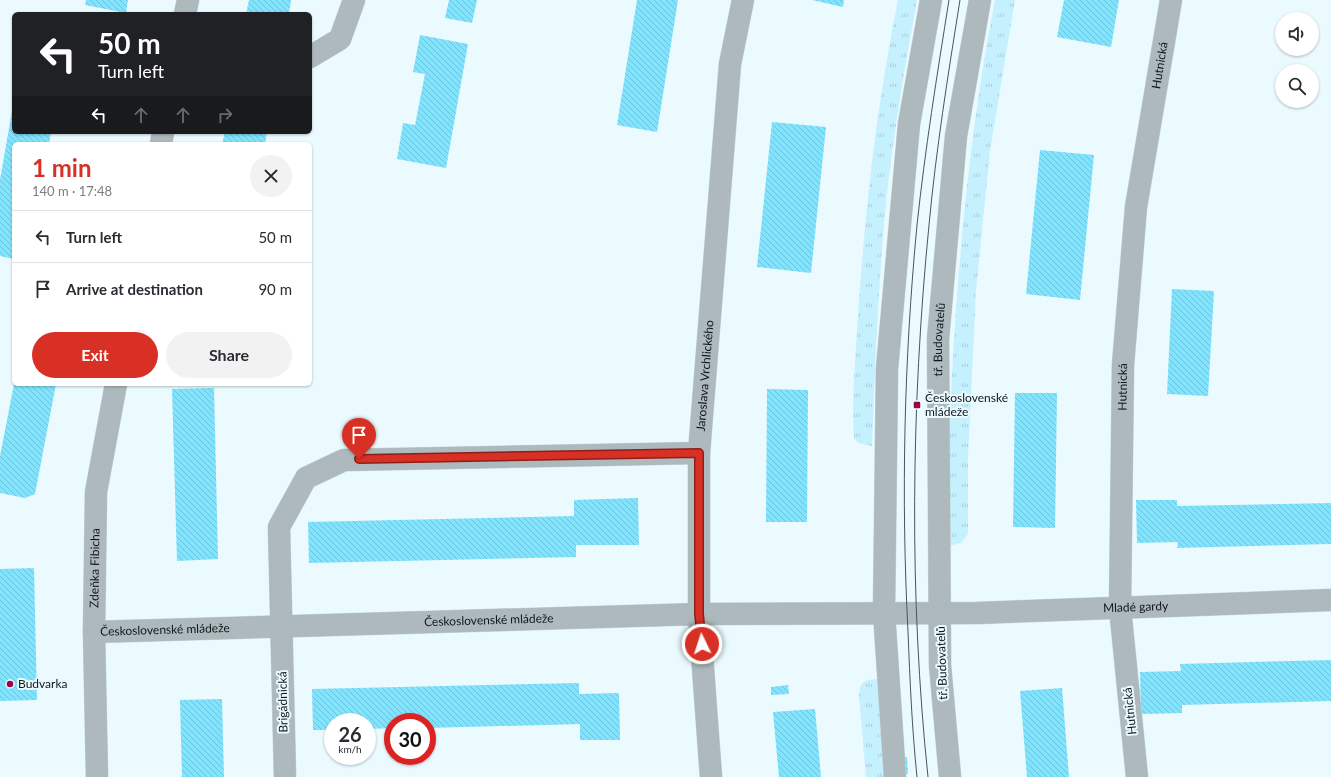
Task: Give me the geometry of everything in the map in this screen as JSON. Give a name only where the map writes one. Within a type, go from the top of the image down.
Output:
[{"type":"street","points":[[185,12],[188,0]]},
{"type":"street","points":[[312,56],[340,39],[354,0]]},
{"type":"street","name":"Jaroslava Vrchlického","points":[[711,777],[699,614],[699,453],[730,64],[743,0]]},
{"type":"street","points":[[895,777],[884,612],[887,370],[909,124],[931,0]]},
{"type":"street","name":"tř. Budovatelů","points":[[950,777],[940,665],[938,339],[956,136],[980,0]]},
{"type":"street","name":"Hutnická","points":[[1137,777],[1120,608],[1123,365],[1136,207],[1171,0]]},
{"type":"street","name":"Zdeňka Fibicha","points":[[97,777],[94,632],[96,492],[116,386]]},
{"type":"street","name":"Brigádnická","points":[[285,777],[282,626],[278,527],[306,478],[344,460],[699,453]]},
{"type":"street","name":"Mladé gardy","points":[[884,612],[940,614],[1331,600]]},
{"type":"street","name":"Československé mládeže","points":[[94,632],[699,614],[884,612]]},
{"type":"green space","points":[[898,0],[917,0],[899,106],[885,213],[872,446],[859,443],[854,439],[854,377],[868,196],[878,117]]},
{"type":"green space","points":[[995,0],[1015,0],[990,151],[976,291],[968,458],[968,534],[961,543],[948,546],[951,395],[962,232],[979,93]]},
{"type":"green space","points":[[878,679],[885,777],[866,777],[859,691],[861,685],[866,681]]},
{"type":"building","points":[[86,0],[128,0],[126,12],[85,5]]},
{"type":"building","points":[[249,0],[291,0],[289,12],[246,12]]},
{"type":"building","points":[[449,0],[477,0],[472,23],[445,18]]},
{"type":"building","points":[[637,0],[678,0],[657,132],[617,125]]},
{"type":"building","points":[[812,0],[844,0],[843,7]]},
{"type":"building","points":[[1064,0],[1119,0],[1111,47],[1057,37]]},
{"type":"building","points":[[420,35],[468,44],[446,168],[397,159],[403,123],[415,125],[425,74],[413,72]]},
{"type":"building","points":[[12,111],[12,134],[51,134],[49,142],[12,142],[12,259],[0,256],[0,180]]},
{"type":"building","points":[[772,122],[826,127],[811,273],[757,267]]},
{"type":"building","points":[[224,134],[267,134],[265,142],[222,142]]},
{"type":"building","points":[[1040,150],[1094,155],[1080,300],[1026,294]]},
{"type":"building","points":[[1172,289],[1214,291],[1208,396],[1167,394]]},
{"type":"building","points":[[14,386],[56,386],[35,494],[25,498],[0,493],[0,456]]},
{"type":"building","points":[[214,388],[218,559],[177,561],[172,389]]},
{"type":"building","points":[[767,389],[808,390],[807,522],[766,522]]},
{"type":"building","points":[[1015,393],[1057,393],[1055,528],[1013,527]]},
{"type":"building","points":[[638,498],[639,545],[576,545],[576,557],[309,563],[308,522],[574,516],[574,500]]},
{"type":"building","points":[[1136,500],[1177,500],[1177,506],[1331,503],[1331,544],[1177,548],[1178,542],[1137,543]]},
{"type":"building","points":[[34,568],[37,700],[0,701],[0,569]]},
{"type":"building","points":[[1331,660],[1331,701],[1182,705],[1182,713],[1141,714],[1140,672],[1181,671],[1180,664]]},
{"type":"building","points":[[579,683],[579,694],[619,693],[620,740],[580,740],[580,724],[436,728],[436,713],[384,713],[384,728],[376,729],[376,713],[324,713],[324,730],[313,730],[312,689]]},
{"type":"building","points":[[788,685],[789,694],[771,695],[771,687]]},
{"type":"building","points":[[1062,688],[1069,777],[1027,777],[1020,691]]},
{"type":"building","points":[[222,699],[224,777],[182,777],[180,700]]},
{"type":"building","points":[[815,709],[821,777],[779,777],[773,712]]},
{"type":"building","points":[[902,757],[907,757],[908,774],[903,774]]},
{"type":"tram line","points":[[917,777],[911,705],[904,479],[909,327],[920,197],[927,141],[949,0]]},
{"type":"tram line","points":[[928,777],[922,709],[915,571],[916,432],[923,294],[932,197],[960,0]]},
{"type":"place","name":"Československé mládeže","points":[[917,405]]},
{"type":"place","name":"Budvarka","points":[[10,684]]},
{"type":"route","points":[[359,459],[699,453],[699,614],[702,644]]}]
